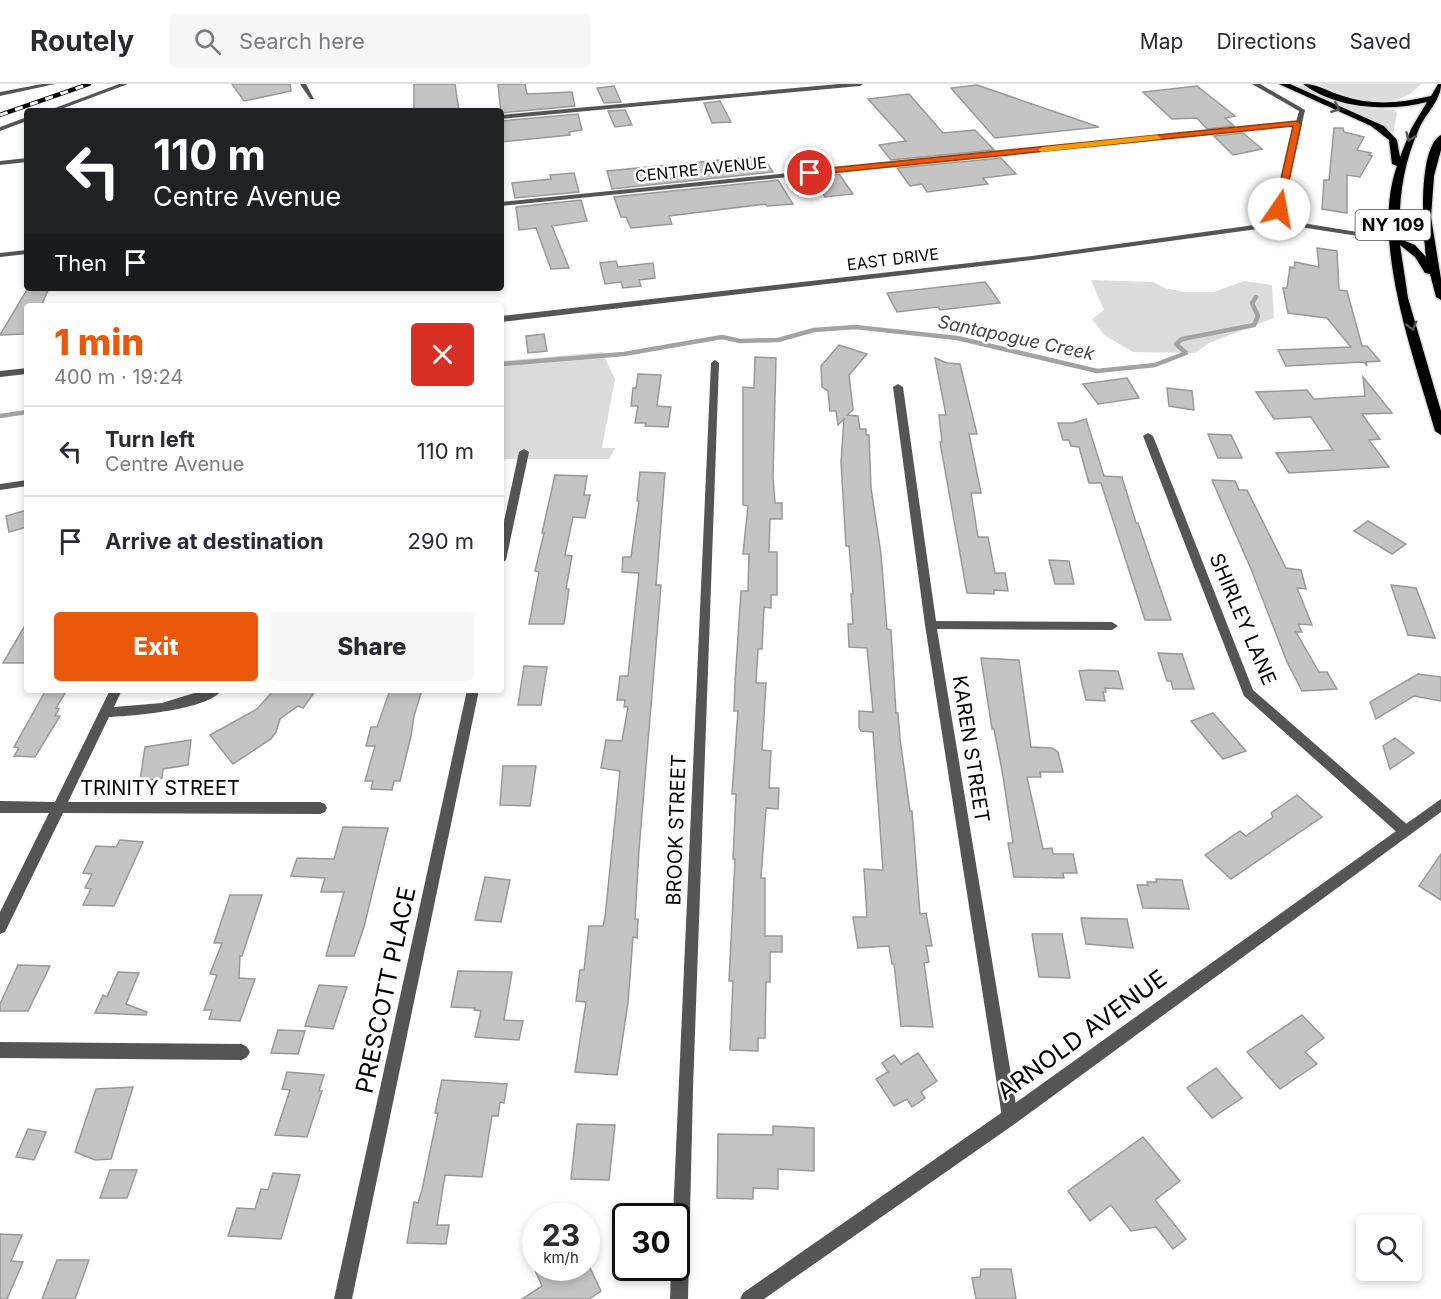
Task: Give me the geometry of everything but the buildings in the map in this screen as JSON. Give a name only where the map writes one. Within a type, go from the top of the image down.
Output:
[{"type":"main road","points":[[1283,84],[1374,124],[1388,133],[1395,142],[1396,180]]},
{"type":"main road","points":[[1307,84],[1344,99],[1375,106],[1401,106],[1436,91]]},
{"type":"main road","name":"NY 109","points":[[1436,91],[1406,146],[1396,180],[1394,240],[1400,282],[1441,431]]},
{"type":"main road","name":"NY 109","points":[[1439,292],[1430,252],[1428,198],[1431,169],[1441,138]]},
{"type":"main road","points":[[1428,198],[1439,186]]},
{"type":"main road","points":[[1394,240],[1410,245],[1419,251],[1439,292]]},
{"type":"street","points":[[0,94],[52,84]]},
{"type":"street","points":[[58,108],[125,84]]},
{"type":"street","points":[[305,84],[312,98]]},
{"type":"street","points":[[504,117],[860,84]]},
{"type":"street","points":[[1255,84],[1302,110],[1279,209],[1287,223]]},
{"type":"street","points":[[0,129],[24,120]]},
{"type":"street","name":"CENTRE AVENUE","points":[[504,204],[1297,124]]},
{"type":"street","points":[[0,163],[24,160]]},
{"type":"street","name":"EAST DRIVE","points":[[504,319],[1032,258],[1287,223],[1394,240]]},
{"type":"street","points":[[0,255],[24,252]]},
{"type":"street","name":"BROOK STREET","points":[[679,1299],[686,1065],[715,363]]},
{"type":"street","points":[[0,374],[24,371]]},
{"type":"street","name":"KAREN STREET","points":[[898,387],[931,625],[1010,1117]]},
{"type":"street","name":"SHIRLEY LANE","points":[[1148,436],[1248,693],[1405,831]]},
{"type":"street","points":[[504,546],[524,452]]},
{"type":"street","points":[[0,487],[24,483]]},
{"type":"street","points":[[931,625],[1112,626]]},
{"type":"street","points":[[0,927],[115,693]]},
{"type":"street","points":[[106,712],[144,712],[179,706],[209,693]]},
{"type":"street","name":"PRESCOTT PLACE","points":[[343,1299],[472,693]]},
{"type":"street","name":"ARNOLD AVENUE","points":[[749,1299],[1010,1117],[1441,805]]},
{"type":"street","name":"TRINITY STREET","points":[[0,807],[320,808]]},
{"type":"street","points":[[0,1050],[242,1052]]},
{"type":"shaded area","points":[[1290,84],[1296,84],[1342,102],[1395,110],[1397,114],[1393,134],[1368,118]]},
{"type":"shaded area","points":[[1317,84],[1421,84],[1410,94],[1384,102],[1357,99]]},
{"type":"shaded area","points":[[1091,280],[1153,282],[1165,288],[1185,292],[1214,292],[1244,281],[1272,285],[1274,318],[1209,343],[1195,353],[1133,352],[1104,335],[1092,319],[1104,310]]},
{"type":"shaded area","points":[[602,352],[615,379],[602,448],[615,448],[609,459],[504,460],[504,361]]},
{"type":"waterway","name":"Santapogue Creek","points":[[504,364],[624,354],[722,337],[740,341],[778,340],[814,330],[855,327],[957,338],[1097,371],[1155,365],[1186,353],[1176,344],[1182,339],[1254,325],[1258,316],[1252,303],[1256,297]]},
{"type":"waterway","name":"Santapogue Creek","points":[[0,416],[24,412]]},
{"type":"railway","points":[[0,115],[89,84]]},
{"type":"slow traffic","points":[[1042,150],[1157,138]]},
{"type":"route","points":[[810,173],[1297,124],[1279,209]]}]
